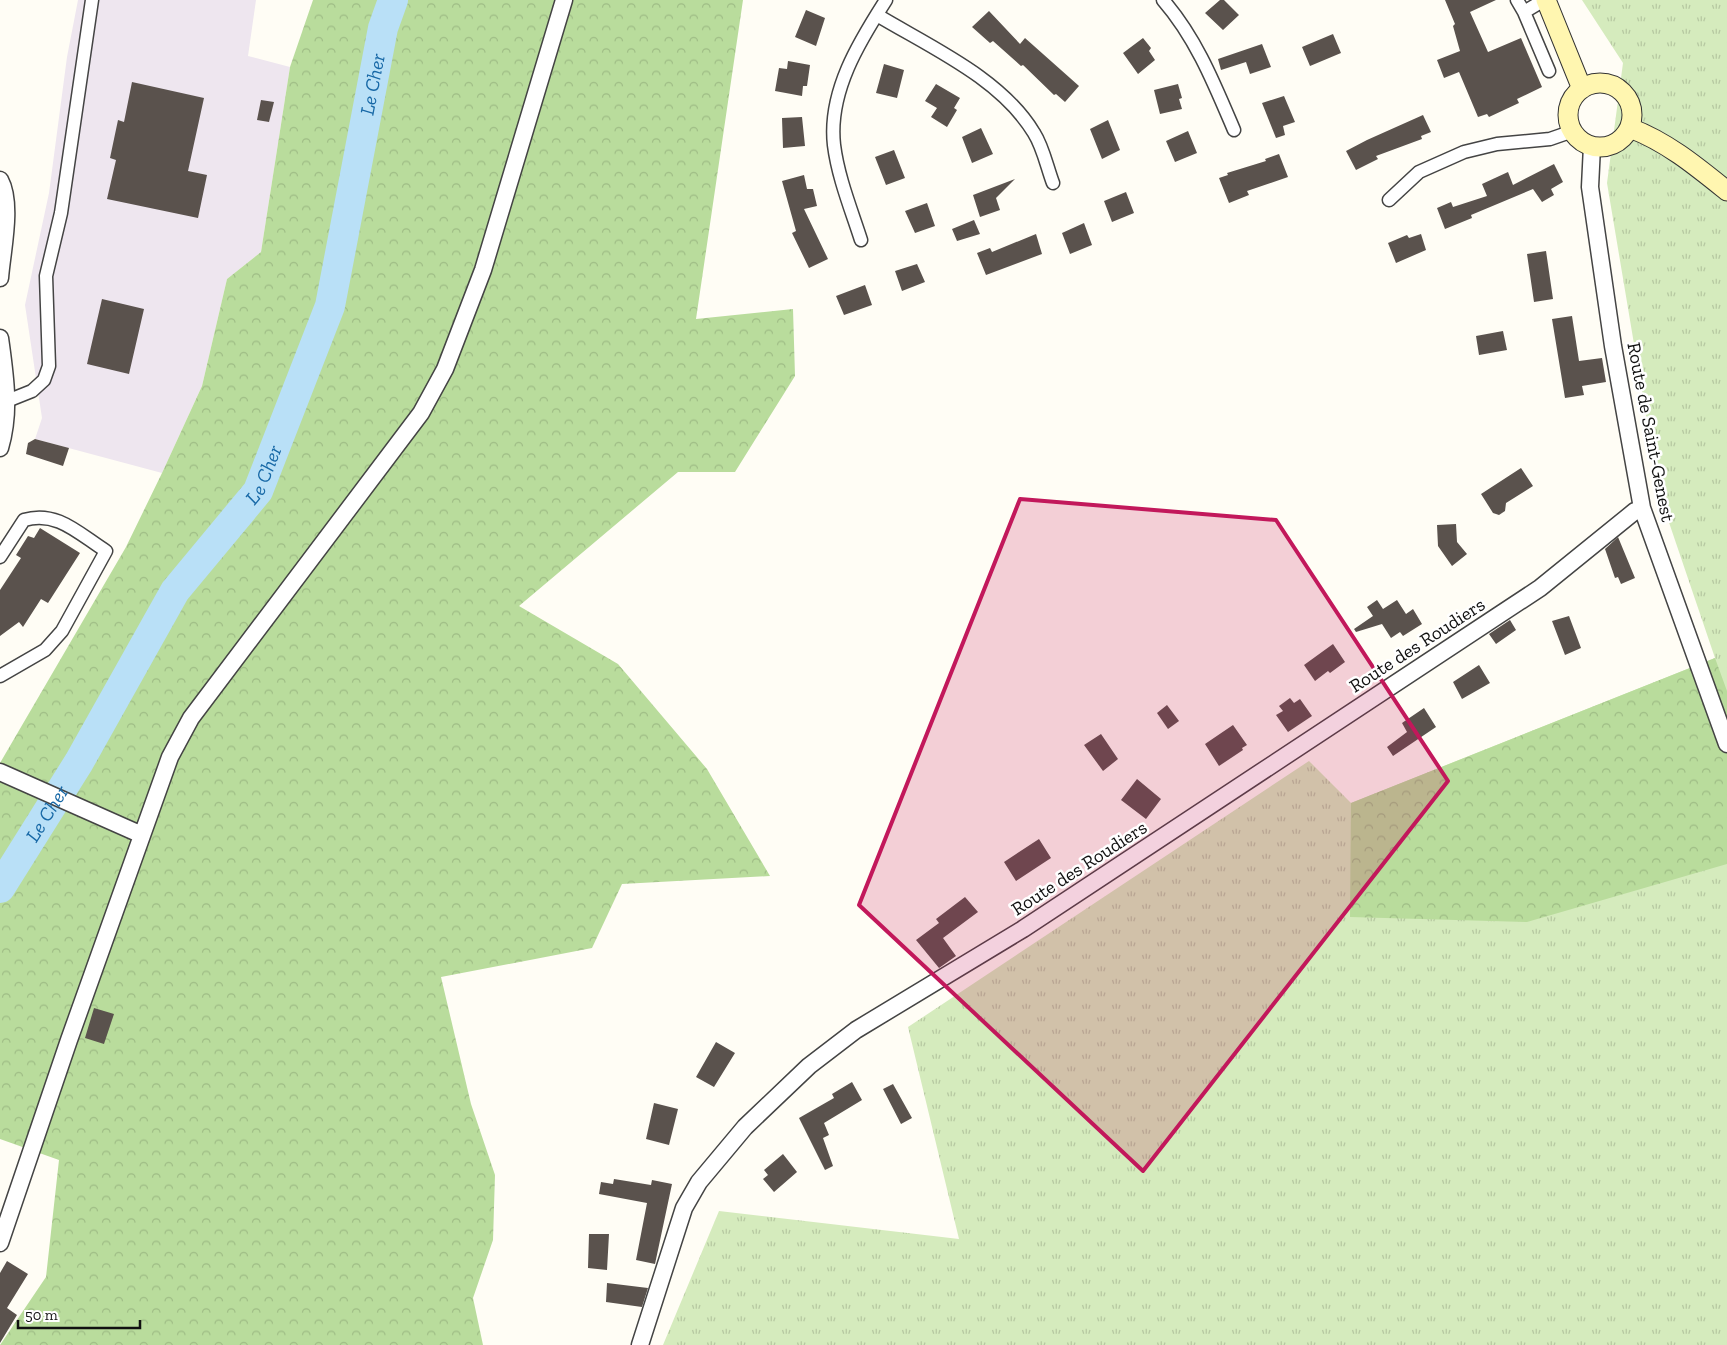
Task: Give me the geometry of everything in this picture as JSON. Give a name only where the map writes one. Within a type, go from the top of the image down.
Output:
[{"type":"main road","points":[[1545,0],[1582,89]]},
{"type":"main road","points":[[1602,82],[1621,90],[1632,108],[1630,128],[1614,144],[1603,147],[1592,146],[1584,142],[1573,131],[1569,122],[1569,107],[1576,94],[1582,89],[1591,84],[1602,82]]},
{"type":"main road","points":[[1630,128],[1653,136],[1672,148],[1727,191]]},
{"type":"street","points":[[8,400],[32,391],[44,380],[49,366],[46,276],[61,213],[92,0]]},
{"type":"street","points":[[0,1244],[69,1040],[170,757],[191,718],[422,413],[445,369],[483,270],[564,0]]},
{"type":"street","points":[[862,240],[841,177],[834,144],[834,119],[839,94],[854,56],[886,0]]},
{"type":"street","points":[[1163,0],[1180,19],[1197,48],[1234,130]]},
{"type":"street","points":[[1516,0],[1524,12],[1549,71]]},
{"type":"street","points":[[1524,12],[1545,0]]},
{"type":"street","points":[[877,15],[994,86],[1015,106],[1035,134],[1053,183]]},
{"type":"street","points":[[1388,200],[1419,172],[1464,152],[1497,144],[1550,140],[1573,131]]},
{"type":"street","name":"Route de Saint-Genest","points":[[1592,146],[1590,187],[1613,346],[1642,508],[1727,744]]},
{"type":"street","points":[[0,180],[4,187],[6,207],[0,278]]},
{"type":"street","points":[[0,338],[8,400],[4,436],[0,448]]},
{"type":"street","name":"Route des Roudiers","points":[[640,1345],[684,1208],[699,1182],[745,1127],[810,1066],[856,1030],[1023,930],[1540,588],[1635,511],[1642,508]]},
{"type":"street","points":[[0,557],[24,520],[38,516],[55,519],[106,550],[62,631],[46,650],[0,676]]},
{"type":"street","points":[[0,772],[142,835]]},
{"type":"highlighted area","points":[[1020,499],[1276,520],[1448,781],[1143,1171],[859,905]]},
{"type":"shaded area","points":[[78,0],[256,0],[248,56],[290,67],[261,252],[227,279],[202,386],[162,473],[35,439],[42,418],[25,305],[49,193],[67,57]]},
{"type":"green space","points":[[313,0],[743,0],[696,319],[793,309],[795,376],[735,472],[678,472],[519,606],[618,664],[707,769],[770,876],[622,884],[592,948],[441,977],[471,1104],[495,1175],[493,1240],[473,1298],[483,1345],[0,1345],[46,1277],[59,1160],[0,1139],[0,763],[126,547],[162,473],[202,386],[227,279],[261,252],[290,67]]},
{"type":"green space","points":[[1582,0],[1727,0],[1727,1345],[663,1345],[719,1211],[959,1239],[908,1027],[1309,761],[1351,803],[1715,658],[1659,493],[1607,183],[1623,63]]},
{"type":"green space","points":[[1715,658],[1727,691],[1727,864],[1527,922],[1350,917],[1351,803]]},
{"type":"building","points":[[1220,0],[1224,0],[1239,15],[1223,30],[1205,13]]},
{"type":"building","points":[[1445,0],[1496,0],[1470,12],[1488,52],[1521,38],[1542,87],[1517,99],[1519,103],[1489,117],[1487,114],[1478,117],[1459,72],[1444,78],[1437,60],[1460,51],[1453,26],[1455,24]]},
{"type":"building","points":[[806,10],[825,18],[816,46],[795,37]]},
{"type":"building","points":[[989,11],[1020,44],[1025,38],[1079,86],[1065,102],[1056,94],[1054,95],[1023,65],[1021,66],[993,41],[990,43],[972,27]]},
{"type":"building","points":[[1333,34],[1341,53],[1310,66],[1302,47]]},
{"type":"building","points":[[1143,38],[1151,48],[1149,51],[1155,60],[1138,74],[1123,53]]},
{"type":"building","points":[[1262,44],[1271,67],[1250,74],[1246,62],[1221,70],[1218,59]]},
{"type":"building","points":[[788,61],[810,65],[807,86],[803,86],[802,96],[775,91],[779,68],[787,69]]},
{"type":"building","points":[[884,64],[904,70],[897,98],[876,93]]},
{"type":"building","points":[[132,82],[204,98],[188,171],[207,175],[198,218],[107,199],[116,160],[110,158],[118,120],[124,122]]},
{"type":"building","points":[[936,84],[960,98],[954,108],[957,110],[947,127],[931,117],[937,108],[925,101]]},
{"type":"building","points":[[1178,84],[1182,98],[1179,99],[1182,109],[1160,114],[1154,90]]},
{"type":"building","points":[[1284,96],[1295,122],[1283,126],[1285,135],[1276,138],[1262,103]]},
{"type":"building","points":[[261,100],[274,102],[269,122],[257,120]]},
{"type":"building","points":[[1423,115],[1431,132],[1421,136],[1422,139],[1376,156],[1378,159],[1356,170],[1346,151]]},
{"type":"building","points":[[802,117],[805,146],[783,148],[782,118]]},
{"type":"building","points":[[1108,120],[1120,150],[1102,159],[1090,129]]},
{"type":"building","points":[[981,128],[993,154],[972,163],[962,137]]},
{"type":"building","points":[[1188,131],[1197,153],[1175,162],[1166,141]]},
{"type":"building","points":[[894,150],[905,178],[886,185],[875,157]]},
{"type":"building","points":[[1279,154],[1288,177],[1247,191],[1249,195],[1229,203],[1219,178],[1228,175],[1227,173],[1266,161],[1265,159]]},
{"type":"building","points":[[1554,164],[1563,182],[1551,189],[1554,195],[1542,202],[1533,189],[1471,215],[1472,218],[1445,229],[1437,208],[1451,202],[1453,207],[1487,196],[1482,184],[1508,172],[1513,185]]},
{"type":"building","points":[[804,175],[807,189],[813,189],[817,206],[804,209],[828,259],[809,268],[792,233],[796,231],[782,181]]},
{"type":"building","points":[[1015,179],[996,198],[1000,210],[980,217],[973,195]]},
{"type":"building","points":[[1126,192],[1134,213],[1112,222],[1104,201]]},
{"type":"building","points":[[927,203],[935,226],[915,233],[905,211]]},
{"type":"building","points":[[974,220],[980,234],[957,241],[952,229]]},
{"type":"building","points":[[1084,223],[1092,245],[1070,254],[1062,233]]},
{"type":"building","points":[[1036,234],[1042,254],[986,275],[977,253],[990,248],[992,252]]},
{"type":"building","points":[[1421,234],[1426,250],[1396,263],[1388,243],[1407,235],[1409,238]]},
{"type":"building","points":[[1546,251],[1553,299],[1534,302],[1527,254]]},
{"type":"building","points":[[917,264],[925,282],[902,291],[895,271]]},
{"type":"building","points":[[865,285],[872,305],[844,315],[836,296]]},
{"type":"building","points":[[102,299],[144,309],[129,374],[87,364]]},
{"type":"building","points":[[1572,316],[1579,361],[1602,358],[1606,382],[1582,386],[1584,395],[1565,398],[1552,319]]},
{"type":"building","points":[[1503,331],[1507,350],[1479,355],[1476,336]]},
{"type":"building","points":[[35,439],[69,448],[63,466],[26,454],[28,443]]},
{"type":"building","points":[[1521,468],[1533,486],[1506,503],[1505,511],[1499,515],[1493,513],[1481,494]]},
{"type":"building","points":[[1456,524],[1457,542],[1467,554],[1452,566],[1438,546],[1437,525]]},
{"type":"building","points":[[40,528],[80,553],[48,603],[41,599],[23,627],[19,622],[0,636],[0,590],[21,558],[16,555],[28,536],[34,538]]},
{"type":"building","points":[[1618,537],[1635,578],[1621,584],[1618,577],[1615,578],[1605,549]]},
{"type":"building","points":[[1377,600],[1383,609],[1397,600],[1406,614],[1413,609],[1422,624],[1403,636],[1400,632],[1391,638],[1382,624],[1356,632],[1354,629],[1373,616],[1367,607]]},
{"type":"building","points":[[1569,616],[1581,648],[1565,655],[1552,621]]},
{"type":"building","points":[[1510,620],[1516,630],[1496,644],[1489,634]]},
{"type":"building","points":[[1333,644],[1345,662],[1315,681],[1304,665]]},
{"type":"building","points":[[1479,665],[1490,683],[1462,699],[1453,682]]},
{"type":"building","points":[[1290,698],[1294,703],[1300,699],[1312,716],[1288,732],[1276,715],[1283,711],[1279,706]]},
{"type":"building","points":[[1167,705],[1179,721],[1168,729],[1157,713]]},
{"type":"building","points":[[1424,708],[1436,727],[1393,756],[1387,747],[1407,732],[1402,723]]},
{"type":"building","points":[[1233,725],[1247,745],[1242,748],[1243,750],[1219,766],[1205,744]]},
{"type":"building","points":[[1101,734],[1118,759],[1103,771],[1084,745]]},
{"type":"building","points":[[1137,779],[1161,799],[1146,819],[1121,800]]},
{"type":"building","points":[[1039,839],[1051,858],[1016,881],[1004,862]]},
{"type":"building","points":[[965,897],[978,912],[943,938],[956,956],[939,968],[916,940],[939,923],[936,919]]},
{"type":"building","points":[[94,1008],[114,1014],[104,1044],[85,1038]]},
{"type":"building","points":[[716,1042],[735,1053],[714,1087],[696,1077]]},
{"type":"building","points":[[852,1082],[862,1100],[824,1123],[829,1135],[823,1138],[833,1166],[825,1170],[799,1118],[834,1098],[832,1094]]},
{"type":"building","points":[[893,1084],[912,1118],[901,1124],[883,1089]]},
{"type":"building","points":[[654,1103],[678,1109],[669,1145],[646,1139]]},
{"type":"building","points":[[783,1154],[797,1172],[774,1192],[763,1179],[768,1175],[764,1170]]},
{"type":"building","points":[[614,1179],[651,1185],[652,1180],[672,1184],[655,1264],[636,1260],[647,1203],[599,1194],[601,1182],[613,1184]]},
{"type":"building","points":[[589,1234],[609,1234],[607,1270],[588,1268]]},
{"type":"building","points":[[7,1261],[28,1274],[7,1308],[17,1315],[0,1343],[0,1273]]},
{"type":"building","points":[[607,1283],[648,1288],[642,1307],[606,1302]]},
{"type":"waterway","name":"Le Cher","points":[[0,888],[79,762],[175,591],[258,491],[330,306],[383,28],[393,0]]}]
